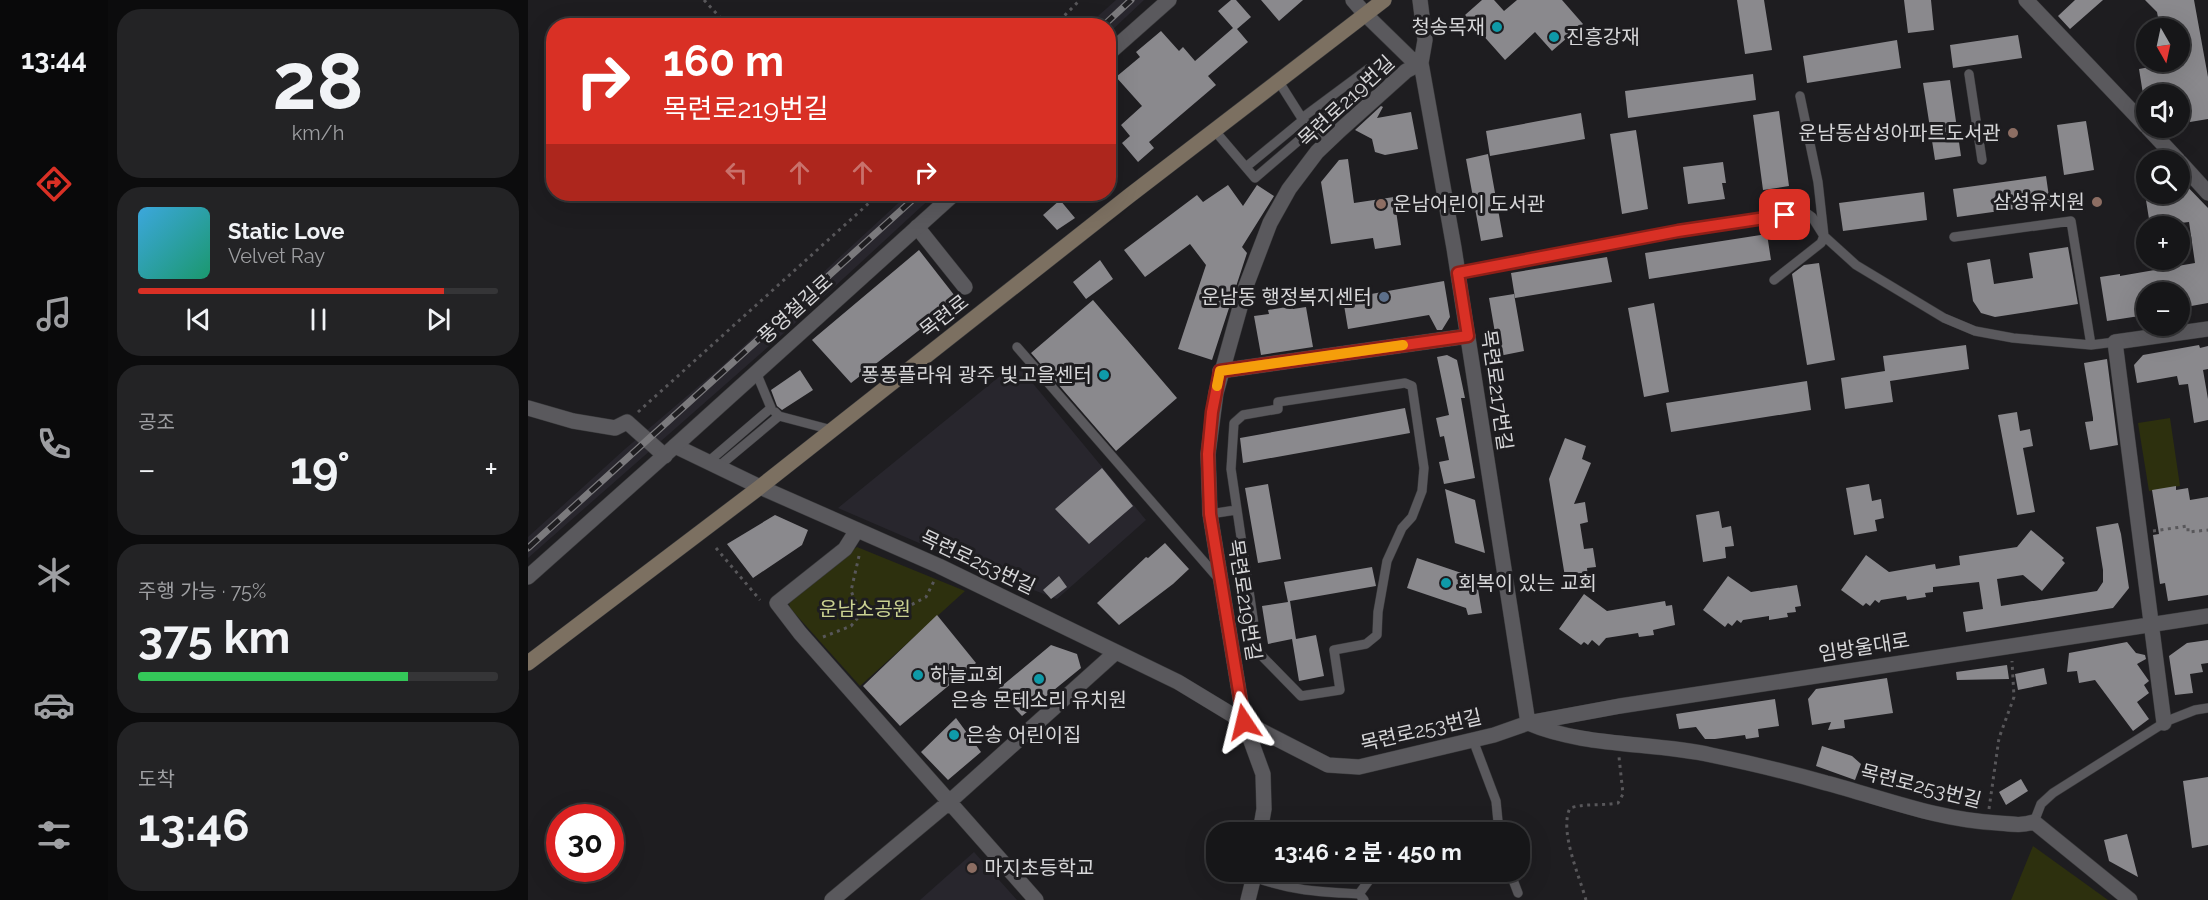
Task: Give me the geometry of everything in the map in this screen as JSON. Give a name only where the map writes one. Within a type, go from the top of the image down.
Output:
[{"type":"main road","name":"목련로","points":[[528,663],[760,487],[1384,0]]},
{"type":"street","points":[[1116,47],[1169,0]]},
{"type":"street","points":[[1353,0],[1410,58],[1421,63]]},
{"type":"street","name":"목련로217번길","points":[[1419,0],[1425,40],[1421,63],[1458,273],[1528,723]]},
{"type":"street","points":[[2026,0],[2136,115]]},
{"type":"street","name":"목련로219번길","points":[[1262,822],[1264,809],[1263,774],[1244,722],[1210,514],[1208,454],[1212,412],[1220,371],[1246,285],[1270,224],[1289,189],[1317,152],[1406,71],[1421,63]]},
{"type":"street","points":[[2157,138],[2169,150]]},
{"type":"street","points":[[2190,174],[2208,194]]},
{"type":"street","name":"풍영철길로","points":[[528,577],[946,201]]},
{"type":"street","points":[[917,227],[965,286]]},
{"type":"street","points":[[2164,723],[2115,342],[2208,329]]},
{"type":"street","points":[[1220,371],[1468,336]]},
{"type":"street","points":[[528,408],[573,421],[615,428],[627,422],[670,451]]},
{"type":"street","name":"목련로253번길","points":[[670,451],[713,464],[939,566],[1178,682],[1244,722],[1328,765],[1359,767],[1473,740],[1528,723],[1547,731],[1617,743],[1709,754],[1828,783],[1901,806],[1981,823],[2023,826],[2034,822]]},
{"type":"street","points":[[858,530],[845,549],[777,603],[800,633],[1035,900]]},
{"type":"street","name":"임방울대로","points":[[1528,723],[1620,706],[2152,624],[2204,621]]},
{"type":"street","points":[[832,900],[948,803],[1116,652]]},
{"type":"street","points":[[2034,822],[2130,900]]},
{"type":"street","points":[[1248,900],[1253,882]]},
{"type":"lane","points":[[1246,167],[1368,69]]},
{"type":"lane","points":[[1969,74],[1982,160]]},
{"type":"lane","points":[[1279,82],[1311,130],[1326,144]]},
{"type":"lane","points":[[1774,280],[1821,243],[1824,236],[1818,182],[1800,96]]},
{"type":"lane","points":[[1215,131],[1255,178],[1311,130]]},
{"type":"lane","points":[[1458,273],[1678,231],[1805,212],[1812,217],[1824,236],[1856,265],[1958,325],[1994,335],[2091,345],[2115,342]]},
{"type":"lane","points":[[1954,237],[2071,221],[2091,345]]},
{"type":"lane","points":[[1017,346],[1220,580]]},
{"type":"lane","points":[[756,372],[771,408],[779,416],[832,430]]},
{"type":"lane","points":[[1405,383],[1412,386],[1424,468],[1422,491],[1412,517],[1401,528],[1387,561],[1378,612],[1377,635],[1366,644],[1334,650],[1340,690],[1301,696],[1258,652],[1236,510],[1231,469],[1232,436],[1234,423],[1243,415],[1278,409],[1278,402],[1405,383]]},
{"type":"lane","points":[[713,464],[771,408]]},
{"type":"lane","points":[[713,464],[779,416]]},
{"type":"lane","points":[[1210,514],[1236,510]]},
{"type":"lane","points":[[2034,822],[2041,804],[2053,793],[2164,723],[2177,716],[2208,708]]},
{"type":"lane","points":[[1473,740],[1496,801],[1498,822]]},
{"type":"lane","points":[[1272,882],[1283,887],[1361,897],[1369,882]]},
{"type":"lane","points":[[1514,882],[1518,893]]},
{"type":"path","points":[[704,0],[721,18]]},
{"type":"path","points":[[1062,18],[1080,0]]},
{"type":"path","name":"풍영철길로","points":[[627,422],[871,201]]},
{"type":"path","points":[[2140,533],[2188,526],[2188,532],[2208,530]]},
{"type":"path","points":[[861,546],[851,591],[861,614]]},
{"type":"path","points":[[716,548],[760,600]]},
{"type":"path","points":[[815,639],[851,626],[861,614],[911,606],[926,597],[936,577]]},
{"type":"path","points":[[1989,823],[1990,793],[1999,738],[2014,697],[2010,646]]},
{"type":"path","points":[[1586,900],[1568,839],[1566,816],[1570,807],[1584,803],[1605,806],[1618,803],[1623,794],[1617,743]]},
{"type":"shaded area","points":[[1116,0],[1144,0],[1116,26],[1116,18],[1096,18]]},
{"type":"shaded area","points":[[900,201],[927,201],[793,325],[528,558],[528,537],[625,449],[721,367]]},
{"type":"shaded area","points":[[1016,363],[1146,520],[1057,599],[984,571],[838,508]]},
{"type":"shaded area","name":"마지초등학교","points":[[974,852],[1017,900],[920,900]]},
{"type":"green space","points":[[2170,418],[2180,486],[2149,491],[2138,423]]},
{"type":"green space","name":"운남소공원","points":[[857,547],[965,591],[860,686],[790,608],[789,602],[794,595]]},
{"type":"green space","points":[[2033,846],[2108,900],[2011,900]]},
{"type":"building","points":[[1231,0],[1236,0],[1251,17],[1237,29],[1248,42],[1208,76],[1216,85],[1149,142],[1154,148],[1138,162],[1122,143],[1130,136],[1121,125],[1142,106],[1116,77],[1140,57],[1136,52],[1161,31],[1179,51],[1183,47],[1195,61],[1233,28],[1218,11]]},
{"type":"building","points":[[1261,0],[1303,0],[1279,21]]},
{"type":"building","points":[[1482,0],[1494,0],[1504,11],[1517,0],[1562,0],[1583,24],[1552,51],[1535,32],[1505,60],[1465,15]]},
{"type":"building","points":[[1737,0],[1764,0],[1772,50],[1745,54]]},
{"type":"building","points":[[1904,0],[1931,0],[1934,30],[1908,33]]},
{"type":"building","points":[[2075,0],[2103,0],[2070,29],[2058,16]]},
{"type":"building","points":[[2145,0],[2194,0],[2208,77],[2208,119],[2190,122],[2190,84],[2141,84],[2139,72],[2190,72],[2190,18],[2158,18],[2157,12]]},
{"type":"building","points":[[2018,35],[2022,58],[1953,68],[1950,45]]},
{"type":"building","points":[[1897,40],[1901,68],[1807,83],[1803,56]]},
{"type":"building","points":[[1753,74],[1756,100],[1628,118],[1625,91]]},
{"type":"building","points":[[1950,80],[1961,156],[1935,160],[1923,83]]},
{"type":"building","points":[[1352,89],[1364,96],[1336,121],[1322,113]]},
{"type":"building","points":[[1381,106],[1383,107],[1377,118],[1411,112],[1418,149],[1385,155],[1375,152],[1372,139],[1355,130]]},
{"type":"building","points":[[1779,111],[1789,186],[1763,190],[1753,115]]},
{"type":"building","points":[[1581,113],[1585,139],[1490,156],[1486,131]]},
{"type":"building","points":[[2086,121],[2094,170],[2064,175],[2057,125]]},
{"type":"building","points":[[1636,130],[1648,209],[1622,214],[1610,134]]},
{"type":"building","points":[[1488,154],[1503,237],[1481,241],[1466,159]]},
{"type":"building","name":"운남어린이 도서관","points":[[1348,159],[1354,203],[1394,197],[1401,245],[1375,249],[1373,238],[1331,244],[1321,182],[1339,160]]},
{"type":"building","points":[[1723,162],[1726,183],[1722,183],[1725,199],[1688,204],[1683,167]]},
{"type":"building","points":[[2046,176],[2050,204],[1957,217],[1953,189]]},
{"type":"building","points":[[1228,185],[1243,206],[1257,185],[1274,196],[1242,247],[1247,253],[1212,360],[1178,349],[1206,265],[1190,244],[1145,277],[1124,250],[1197,195],[1203,202]]},
{"type":"building","points":[[2190,189],[2208,208],[2208,303],[2190,306],[2190,282],[2136,282],[2136,317],[2107,321],[2100,277],[2155,270],[2190,270],[2190,264],[2195,263],[2190,216],[2149,216],[2147,204],[2190,204]]},
{"type":"building","points":[[1924,192],[1927,220],[1843,231],[1839,203]]},
{"type":"building","points":[[1061,201],[1075,218],[1057,230],[1043,215]]},
{"type":"building","points":[[1767,234],[1771,260],[1649,279],[1645,253]]},
{"type":"building","points":[[2068,247],[2078,304],[1995,317],[1981,313],[1973,301],[1967,263],[1990,259],[1994,284],[2033,278],[2029,253]]},
{"type":"building","points":[[919,250],[958,300],[851,383],[812,340]]},
{"type":"building","points":[[1607,257],[1612,282],[1515,298],[1511,273]]},
{"type":"building","points":[[1100,260],[1113,279],[1086,299],[1073,282]]},
{"type":"building","points":[[1819,263],[1835,360],[1807,365],[1792,274],[1804,265]]},
{"type":"building","name":"운남동 행정복지센터","points":[[1444,281],[1450,317],[1442,330],[1437,330],[1429,315],[1348,329],[1343,299]]},
{"type":"building","points":[[1514,294],[1524,351],[1499,356],[1489,298]]},
{"type":"building","name":"퐁퐁플라워 광주 빛고을센터","points":[[1093,300],[1177,398],[1116,451],[1031,353]]},
{"type":"building","points":[[1654,303],[1669,392],[1644,397],[1628,308]]},
{"type":"building","points":[[1293,306],[1293,309],[1306,307],[1313,347],[1261,355],[1254,316],[1269,314],[1268,310]]},
{"type":"building","points":[[1966,345],[1969,369],[1890,381],[1893,402],[1845,409],[1841,378],[1885,371],[1883,356]]},
{"type":"building","points":[[2199,345],[2200,348],[2208,346],[2208,369],[2203,370],[2208,399],[2208,420],[2194,423],[2188,384],[2179,385],[2177,376],[2137,383],[2134,365],[2143,355]]},
{"type":"building","points":[[1447,355],[1457,360],[1465,398],[1461,398],[1475,478],[1444,484],[1439,462],[1449,460],[1444,436],[1440,437],[1436,418],[1449,415],[1437,357]]},
{"type":"building","points":[[2107,359],[2118,445],[2090,450],[2085,422],[2093,421],[2093,418],[2084,363]]},
{"type":"building","points":[[800,370],[813,390],[782,410],[777,406],[771,390]]},
{"type":"building","points":[[1807,381],[1811,410],[1671,432],[1666,403]]},
{"type":"building","points":[[1405,408],[1410,433],[1243,463],[1240,438]]},
{"type":"building","points":[[2017,412],[2020,431],[2030,429],[2033,446],[2023,448],[2035,512],[2017,515],[1998,415]]},
{"type":"building","points":[[1565,438],[1586,446],[1582,459],[1591,463],[1574,504],[1585,502],[1588,522],[1580,524],[1584,549],[1593,548],[1596,567],[1587,568],[1588,579],[1566,583],[1549,479]]},
{"type":"building","points":[[1102,468],[1133,506],[1089,544],[1055,509]]},
{"type":"building","points":[[1268,484],[1281,559],[1258,563],[1245,488]]},
{"type":"building","points":[[1869,484],[1872,501],[1881,499],[1884,518],[1875,520],[1877,531],[1854,535],[1846,488]]},
{"type":"building","points":[[2176,486],[2176,490],[2188,488],[2190,500],[2208,497],[2208,595],[2168,601],[2165,583],[2160,584],[2153,535],[2159,534],[2152,490]]},
{"type":"building","points":[[1445,489],[1475,500],[1485,553],[1455,543]]},
{"type":"building","points":[[1719,511],[1722,528],[1731,526],[1734,546],[1725,547],[1726,558],[1703,562],[1696,515]]},
{"type":"building","points":[[775,515],[808,530],[802,545],[753,578],[727,544]]},
{"type":"building","points":[[2118,523],[2129,588],[2113,608],[1966,632],[1963,612],[1983,609],[1979,582],[1933,587],[1933,592],[1925,593],[1926,597],[1907,600],[1906,596],[1881,600],[1879,603],[1875,600],[1870,606],[1866,603],[1863,606],[1841,590],[1866,555],[1889,572],[1935,564],[1936,569],[1960,565],[1959,556],[2017,547],[2031,530],[2064,558],[2062,560],[2065,563],[2042,591],[2023,575],[1997,579],[2001,606],[2097,591],[2103,582],[2103,570],[2096,527]]},
{"type":"building","points":[[1165,543],[1189,569],[1119,625],[1097,603],[1146,557],[1148,558]]},
{"type":"building","name":"회복이 있는 교회","points":[[1417,558],[1497,585],[1478,589],[1482,613],[1468,615],[1466,608],[1407,588]]},
{"type":"building","points":[[1372,567],[1376,586],[1290,601],[1296,639],[1316,635],[1324,676],[1299,681],[1292,639],[1268,644],[1262,606],[1288,602],[1284,582]]},
{"type":"building","points":[[1059,576],[1067,587],[1051,599],[1043,590]]},
{"type":"building","points":[[1728,576],[1751,592],[1797,585],[1801,606],[1795,607],[1796,612],[1787,613],[1788,617],[1769,620],[1769,616],[1743,620],[1741,623],[1737,620],[1732,626],[1728,623],[1725,627],[1703,610]]},
{"type":"building","points":[[1584,594],[1607,611],[1665,601],[1666,606],[1672,605],[1675,625],[1653,630],[1654,635],[1639,637],[1638,633],[1606,638],[1599,646],[1592,640],[1588,645],[1584,642],[1581,645],[1559,629]]},
{"type":"building","name":"하늘교회","points":[[937,615],[976,663],[900,726],[863,686]]},
{"type":"building","points":[[2208,640],[2208,663],[2201,664],[2203,672],[2190,674],[2193,693],[2175,695],[2169,656],[2187,643]]},
{"type":"building","points":[[2127,642],[2136,653],[2145,655],[2146,659],[2137,664],[2149,681],[2144,685],[2149,693],[2137,702],[2149,719],[2133,731],[2095,680],[2079,683],[2077,671],[2067,672],[2069,653]]},
{"type":"building","name":"은송 몬테소리 유치원","points":[[1051,645],[1077,654],[1081,668],[1022,716],[997,690]]},
{"type":"building","points":[[2007,665],[2009,679],[1957,680],[1956,672]]},
{"type":"building","points":[[2044,668],[2047,684],[2018,690],[2015,674]]},
{"type":"building","points":[[1887,678],[1893,713],[1844,720],[1845,728],[1828,730],[1831,722],[1812,725],[1808,699],[1816,689]]},
{"type":"building","points":[[1775,699],[1779,726],[1758,729],[1759,737],[1746,739],[1745,735],[1705,739],[1696,727],[1679,729],[1676,714]]},
{"type":"building","name":"은송 어린이집","points":[[956,718],[981,752],[948,780],[921,752]]},
{"type":"building","points":[[1822,746],[1852,756],[1861,764],[1855,780],[1816,766]]},
{"type":"building","points":[[2208,777],[2208,845],[2192,848],[2183,781]]},
{"type":"building","points":[[2021,779],[2028,791],[2006,805],[1999,792]]},
{"type":"building","points":[[2127,834],[2138,877],[2109,861],[2104,840]]},
{"type":"railway","points":[[1112,18],[1131,0]]},
{"type":"railway","points":[[528,548],[911,201]]},
{"type":"slow traffic","points":[[1217,386],[1220,371],[1403,345]]},
{"type":"place","name":"청송목재","points":[[1497,27]]},
{"type":"place","name":"진흥강재","points":[[1554,37]]},
{"type":"place","name":"운남동삼성아파트도서관","points":[[2013,133]]},
{"type":"place","name":"삼성유치원","points":[[2097,202]]},
{"type":"place","name":"운남어린이 도서관","points":[[1381,204]]},
{"type":"place","name":"운남동 행정복지센터","points":[[1384,297]]},
{"type":"place","name":"퐁퐁플라워 광주 빛고을센터","points":[[1104,375]]},
{"type":"place","name":"회복이 있는 교회","points":[[1446,583]]},
{"type":"place","name":"하늘교회","points":[[918,675]]},
{"type":"place","name":"은송 몬테소리 유치원","points":[[1039,679]]},
{"type":"place","name":"은송 어린이집","points":[[954,735]]},
{"type":"place","name":"마지초등학교","points":[[972,868]]},
{"type":"route","points":[[1244,722],[1222,598],[1207,478],[1212,412],[1220,371],[1468,336],[1458,273],[1678,231],[1785,215]]}]
